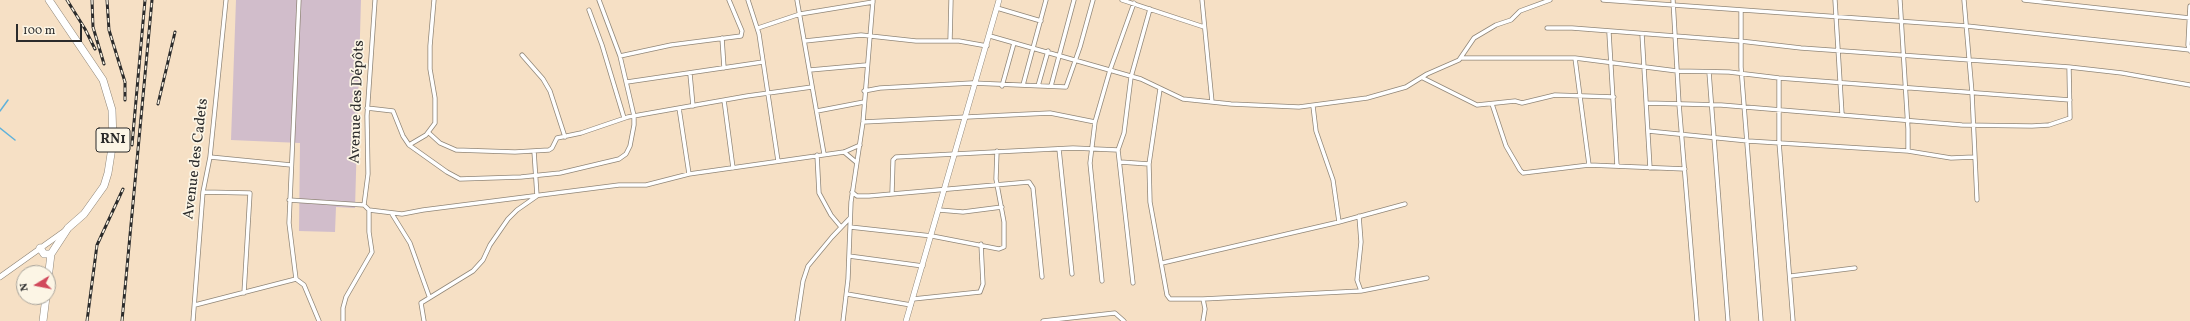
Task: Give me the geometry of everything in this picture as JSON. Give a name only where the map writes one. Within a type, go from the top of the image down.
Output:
[{"type":"highway","name":"RN1","points":[[49,0],[103,80],[112,110],[111,157],[104,186],[84,214],[68,228],[51,254],[50,265]]},
{"type":"highway","points":[[40,248],[44,254],[51,254]]},
{"type":"highway","points":[[43,321],[45,305]]},
{"type":"street","name":"Avenue des Cadets","points":[[193,321],[203,192],[210,157],[226,0]]},
{"type":"street","points":[[299,0],[289,200],[290,244],[296,279],[304,285],[319,321]]},
{"type":"street","name":"Avenue des Dépôts","points":[[364,205],[368,174],[367,108],[374,0]]},
{"type":"street","points":[[409,145],[429,133],[435,122],[435,98],[430,54],[434,0]]},
{"type":"street","points":[[367,108],[395,112],[402,133],[409,145],[446,172],[460,178],[485,179],[535,176],[583,169],[619,159],[626,154],[630,146],[634,116],[620,56],[599,0]]},
{"type":"street","points":[[620,56],[671,45],[743,35],[729,0]]},
{"type":"street","points":[[748,0],[758,28],[778,161]]},
{"type":"street","points":[[797,0],[824,154]]},
{"type":"street","points":[[950,41],[951,0]]},
{"type":"street","points":[[906,321],[990,36],[999,0]]},
{"type":"street","points":[[1023,85],[1034,49],[1046,0]]},
{"type":"street","points":[[1051,86],[1074,0]]},
{"type":"street","points":[[864,91],[880,88],[975,83],[1002,86],[1067,86],[1093,0]]},
{"type":"street","points":[[1122,0],[1204,27]]},
{"type":"street","points":[[1202,0],[1212,102]]},
{"type":"street","points":[[990,36],[1034,49],[1059,54],[1131,76],[1183,98],[1212,102],[1299,107],[1372,97],[1406,87],[1461,58],[1474,38],[1496,25],[1511,20],[1520,10],[1550,0]]},
{"type":"street","points":[[1603,0],[1967,26],[2190,50],[2190,6]]},
{"type":"street","points":[[1673,0],[1679,104],[1697,321]]},
{"type":"street","points":[[1836,0],[1842,114]]},
{"type":"street","points":[[1900,0],[1908,120],[1908,151]]},
{"type":"street","points":[[1964,0],[1970,60],[1977,200]]},
{"type":"street","points":[[2024,0],[2059,2],[2190,18]]},
{"type":"street","points":[[758,28],[800,14],[873,1],[866,65],[863,122],[851,202],[847,294],[843,321]]},
{"type":"street","points":[[1102,281],[1090,168],[1092,148],[1095,122],[1110,70],[1134,3]]},
{"type":"street","points":[[997,8],[1041,21]]},
{"type":"street","points":[[1133,283],[1118,150],[1124,133],[1131,76],[1150,9]]},
{"type":"street","points":[[589,10],[624,118]]},
{"type":"street","points":[[1741,11],[1741,74],[1748,141],[1761,321]]},
{"type":"street","points":[[1547,28],[1572,28],[1609,33],[1740,41],[1839,51],[2069,67],[2122,73],[2190,85]]},
{"type":"street","points":[[1609,33],[1618,166]]},
{"type":"street","points":[[1642,34],[1650,168]]},
{"type":"street","points":[[805,41],[840,36],[869,36],[916,41],[950,41],[987,46]]},
{"type":"street","points":[[722,38],[724,68]]},
{"type":"street","points":[[1002,86],[1014,43]]},
{"type":"street","points":[[1038,86],[1048,51]]},
{"type":"street","points":[[522,55],[543,79],[550,91],[565,137]]},
{"type":"street","points":[[1461,58],[1575,58],[1677,71],[1741,74],[2070,100]]},
{"type":"street","points":[[1575,58],[1582,95],[1589,165]]},
{"type":"street","points":[[627,82],[690,74],[763,62]]},
{"type":"street","points":[[810,70],[866,65]]},
{"type":"street","points":[[1647,103],[1711,104],[1745,108],[1842,114],[1973,125],[2022,127],[2050,125],[2067,120],[2071,116],[2069,67]]},
{"type":"street","points":[[1709,72],[1728,321]]},
{"type":"street","points":[[690,74],[693,106]]},
{"type":"street","points":[[1423,78],[1475,105],[1515,101],[1522,103],[1550,96],[1582,95],[1614,97]]},
{"type":"street","points":[[1779,78],[1779,142],[1791,276],[1793,321]]},
{"type":"street","points":[[429,133],[440,143],[456,150],[515,152],[551,150],[555,139],[624,118],[724,100],[812,87]]},
{"type":"street","points":[[1160,89],[1149,164],[1150,202],[1168,298],[1203,299],[1361,291],[1427,278]]},
{"type":"street","points":[[724,100],[733,168]]},
{"type":"street","points":[[817,111],[864,102]]},
{"type":"street","points":[[1492,104],[1501,133],[1520,170],[1528,173],[1589,165],[1685,169]]},
{"type":"street","points":[[1313,106],[1316,132],[1333,180],[1339,222]]},
{"type":"street","points":[[679,108],[689,174]]},
{"type":"street","points":[[863,122],[1050,113],[1095,122]]},
{"type":"street","points":[[1648,132],[1748,141],[1908,151],[1944,158],[1974,157]]},
{"type":"street","points":[[289,200],[364,205],[369,210],[392,214],[402,214],[620,185],[646,185],[689,174],[844,152],[860,145]]},
{"type":"street","points":[[892,193],[894,157],[956,152],[1092,148],[1118,150]]},
{"type":"street","points":[[1059,149],[1072,274]]},
{"type":"street","points":[[534,151],[537,196]]},
{"type":"street","points":[[850,227],[932,236],[981,244],[999,249],[1004,247],[1006,240],[1002,207],[997,185],[997,151]]},
{"type":"street","points":[[844,152],[856,162]]},
{"type":"street","points":[[817,155],[819,192],[831,215],[841,227]]},
{"type":"street","points":[[210,157],[291,165]]},
{"type":"street","points":[[1120,162],[1149,164]]},
{"type":"street","points":[[851,202],[857,196],[1024,182],[1031,184],[1042,277]]},
{"type":"street","points":[[203,192],[250,193],[244,293]]},
{"type":"street","points":[[852,192],[857,196]]},
{"type":"street","points":[[424,321],[421,303],[429,296],[443,290],[458,279],[473,271],[483,260],[490,245],[508,219],[517,210],[537,196]]},
{"type":"street","points":[[1162,263],[1339,222],[1405,204]]},
{"type":"street","points":[[939,210],[963,212],[1002,207]]},
{"type":"street","points":[[343,321],[343,308],[346,297],[355,279],[372,252],[369,232],[369,210]]},
{"type":"street","points":[[392,214],[410,243],[429,296]]},
{"type":"street","points":[[1359,216],[1361,242],[1358,280],[1361,291]]},
{"type":"street","points":[[797,321],[804,274],[815,257],[850,218]]},
{"type":"street","points":[[0,277],[68,228]]},
{"type":"street","points":[[913,299],[980,292],[983,284],[981,244]]},
{"type":"street","points":[[849,256],[923,266]]},
{"type":"street","points":[[1791,276],[1855,268]]},
{"type":"street","points":[[195,305],[296,279]]},
{"type":"street","points":[[847,294],[911,305]]},
{"type":"street","points":[[1203,299],[1205,309],[1203,321]]},
{"type":"street","points":[[1043,321],[1114,313],[1124,321]]},
{"type":"street","points":[[1092,321],[1094,316]]},
{"type":"shaded area","points":[[236,0],[361,0],[355,208],[336,207],[335,232],[299,231],[300,143],[231,140]]},
{"type":"waterway","points":[[0,111],[8,100]]},
{"type":"waterway","points":[[0,128],[15,140]]},
{"type":"railway","points":[[67,0],[85,29],[95,49]]},
{"type":"railway","points":[[92,0],[93,27],[104,64]]},
{"type":"railway","points":[[107,0],[109,30],[125,82],[125,100]]},
{"type":"railway","points":[[132,145],[145,0]]},
{"type":"railway","points":[[122,321],[152,0]]},
{"type":"railway","points":[[158,104],[175,32]]},
{"type":"railway","points":[[87,321],[97,245],[123,189]]}]
